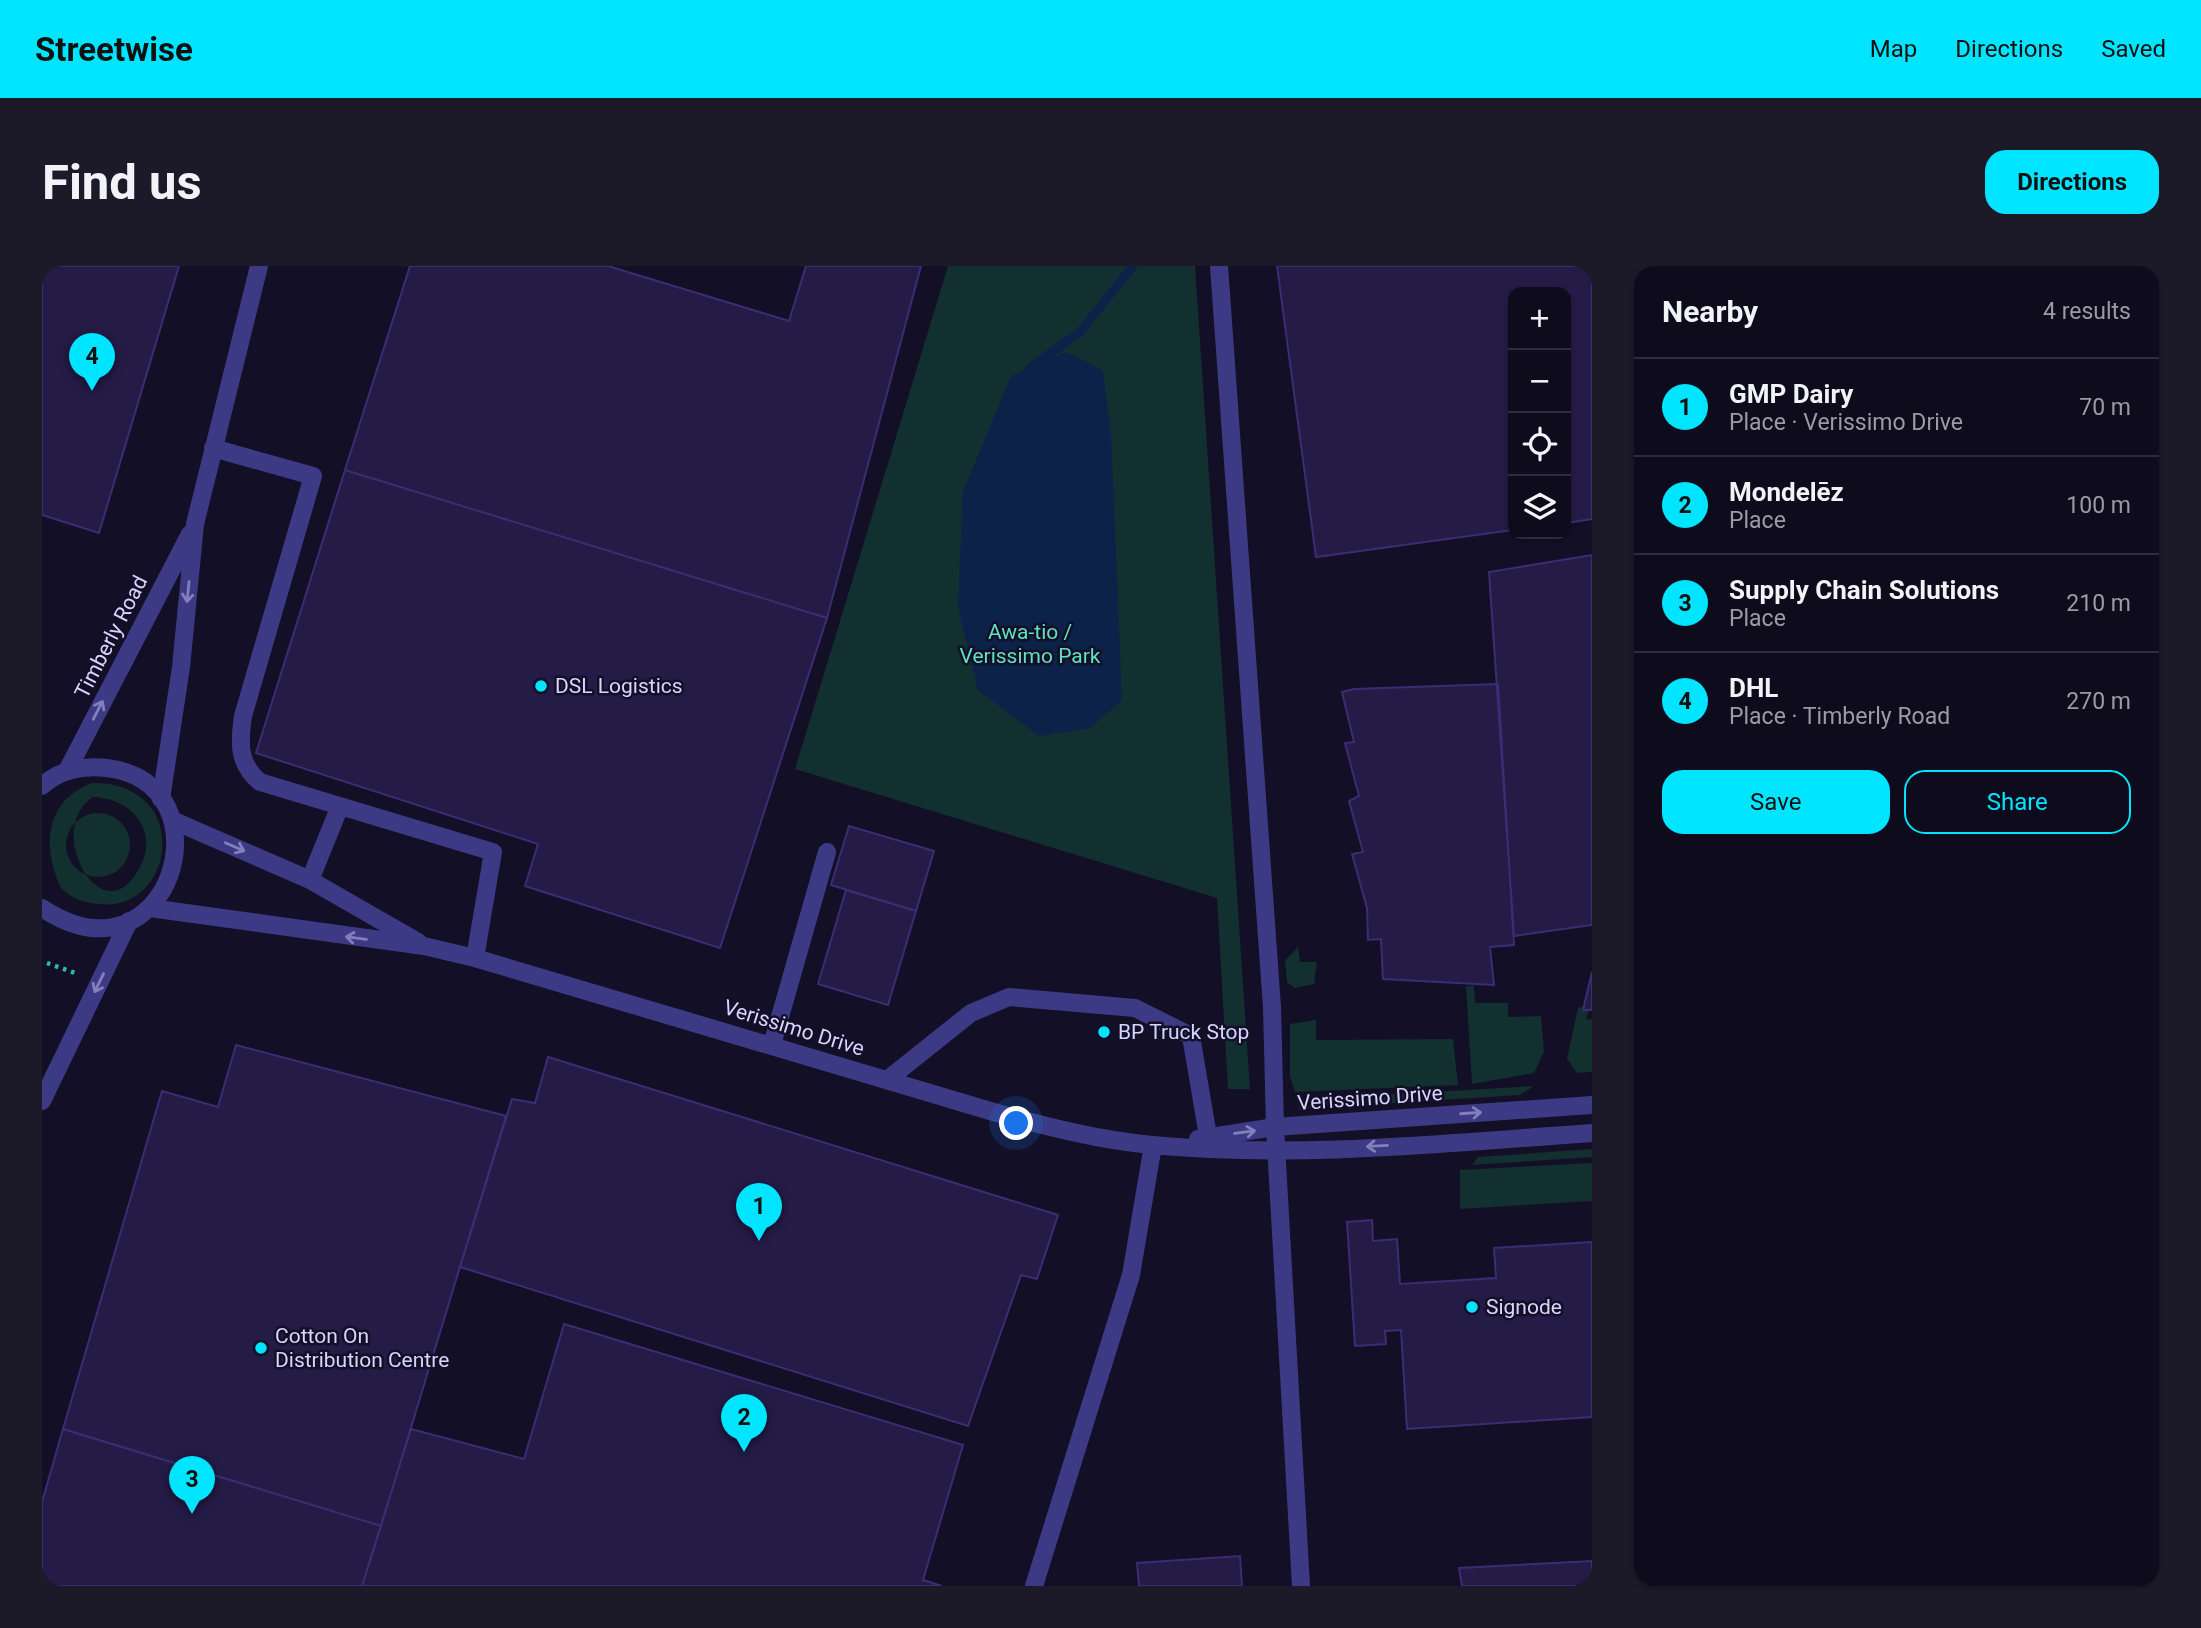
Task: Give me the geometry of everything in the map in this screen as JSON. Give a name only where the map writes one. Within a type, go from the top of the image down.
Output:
[{"type":"street","name":"Timberly Road","points":[[161,799],[181,667],[195,524],[259,266]]},
{"type":"street","points":[[1219,266],[1272,1007],[1275,1127],[1279,1151],[1301,1586]]},
{"type":"street","points":[[213,448],[313,476],[243,716],[240,751],[244,764],[260,782],[493,852],[475,958]]},
{"type":"street","name":"Timberly Road","points":[[67,771],[195,524]]},
{"type":"street","points":[[42,908],[60,920],[83,928],[107,928],[129,922],[150,908],[165,890],[174,867],[177,843],[172,820],[161,799],[142,780],[118,769],[92,766],[67,771],[43,784]]},
{"type":"street","points":[[310,880],[341,806]]},
{"type":"street","name":"Verissimo Drive","points":[[172,820],[310,880],[424,946]]},
{"type":"street","points":[[772,1045],[827,852]]},
{"type":"street","name":"Verissimo Drive","points":[[150,908],[424,946],[475,958],[1084,1136],[1153,1145],[1209,1142],[1275,1127],[1592,1105]]},
{"type":"street","points":[[42,1101],[129,922]]},
{"type":"street","points":[[887,1080],[971,1013],[1009,997],[1135,1008],[1191,1036],[1209,1142]]},
{"type":"street","name":"Verissimo Drive","points":[[1209,1142],[1279,1151],[1592,1133]]},
{"type":"street","points":[[1034,1586],[1131,1275],[1153,1145]]},
{"type":"path","points":[[47,962],[78,974]]},
{"type":"green space","name":"Awa-tio / Verissimo Park","points":[[948,266],[1195,266],[1250,1089],[1228,1089],[1217,898],[795,769]]},
{"type":"green space","points":[[92,783],[125,788],[147,803],[159,823],[162,846],[157,869],[145,889],[125,901],[89,903],[74,898],[61,888],[51,857],[51,827],[64,801]],"holes":[[[93,797],[106,799],[129,809],[143,827],[146,839],[146,851],[141,865],[126,885],[111,891],[96,886],[84,872],[76,853],[74,832],[79,813]]]},
{"type":"green space","points":[[98,813],[116,819],[124,827],[130,845],[124,863],[116,871],[98,877],[80,871],[72,863],[66,845],[72,827],[80,819]]},
{"type":"green space","points":[[1298,947],[1300,962],[1317,962],[1314,984],[1295,988],[1287,982],[1285,961]]},
{"type":"green space","points":[[1474,985],[1475,1003],[1508,1003],[1508,1017],[1541,1016],[1544,1052],[1534,1073],[1472,1084],[1466,987]]},
{"type":"green space","points":[[1590,1004],[1586,1020],[1592,1019],[1592,1072],[1577,1073],[1567,1059],[1578,1008]]},
{"type":"green space","points":[[1316,1020],[1316,1040],[1453,1039],[1458,1085],[1295,1092],[1290,1076],[1290,1024]]},
{"type":"green space","points":[[1534,1086],[1520,1095],[1299,1109],[1298,1100]]},
{"type":"green space","points":[[1592,1149],[1592,1157],[1472,1165],[1478,1157]]},
{"type":"green space","points":[[1592,1163],[1592,1201],[1460,1209],[1460,1170]]},
{"type":"water","points":[[1066,352],[1103,370],[1111,433],[1122,700],[1090,728],[1039,736],[978,690],[958,607],[963,492],[1011,376]]},
{"type":"building","points":[[42,266],[179,266],[99,533],[42,515]]},
{"type":"building","points":[[410,266],[608,266],[789,321],[806,266],[921,266],[827,618],[345,470]]},
{"type":"building","points":[[1277,266],[1592,266],[1592,519],[1571,522],[1571,287],[1508,287],[1508,531],[1316,557]]},
{"type":"building","name":"DSL Logistics","points":[[345,470],[827,618],[720,948],[525,886],[538,844],[256,753]]},
{"type":"building","points":[[1592,555],[1592,925],[1514,936],[1489,572]]},
{"type":"building","points":[[1498,684],[1514,945],[1490,947],[1494,985],[1383,979],[1381,939],[1368,940],[1367,908],[1352,854],[1363,852],[1349,801],[1359,796],[1345,743],[1354,742],[1342,692],[1354,689]]},
{"type":"building","points":[[849,826],[934,851],[916,911],[831,885]]},
{"type":"building","points":[[846,890],[916,911],[888,1005],[818,984]]},
{"type":"building","points":[[1592,972],[1592,1010],[1583,1010]]},
{"type":"building","name":"Cotton On Distribution Centre","points":[[236,1045],[506,1116],[381,1526],[63,1429],[162,1091],[218,1107]]},
{"type":"building","points":[[548,1057],[1058,1215],[1037,1279],[1021,1275],[968,1426],[460,1267],[512,1099],[535,1103]]},
{"type":"building","name":"Signode","points":[[1372,1220],[1373,1241],[1397,1239],[1400,1284],[1496,1278],[1494,1248],[1592,1242],[1592,1417],[1407,1429],[1401,1330],[1385,1331],[1386,1344],[1355,1346],[1347,1222]]},
{"type":"building","points":[[564,1324],[963,1445],[923,1580],[942,1586],[362,1586],[411,1429],[524,1459]]},
{"type":"building","points":[[63,1429],[381,1526],[362,1586],[42,1586],[42,1502]]},
{"type":"building","points":[[1240,1556],[1242,1586],[1139,1586],[1137,1563]]},
{"type":"building","points":[[1592,1561],[1592,1586],[1462,1586],[1459,1568]]},
{"type":"waterway","points":[[1030,368],[1080,332],[1133,266]]},
{"type":"place","name":"DHL","points":[[92,391]]},
{"type":"place","name":"DSL Logistics","points":[[541,686]]},
{"type":"place","name":"BP Truck Stop","points":[[1104,1032]]},
{"type":"place","name":"GMP Dairy","points":[[759,1241]]},
{"type":"place","name":"Signode","points":[[1472,1307]]},
{"type":"place","name":"Cotton On Distribution Centre","points":[[261,1348]]},
{"type":"place","name":"Mondelēz","points":[[744,1452]]},
{"type":"place","name":"Supply Chain Solutions","points":[[192,1514]]}]
